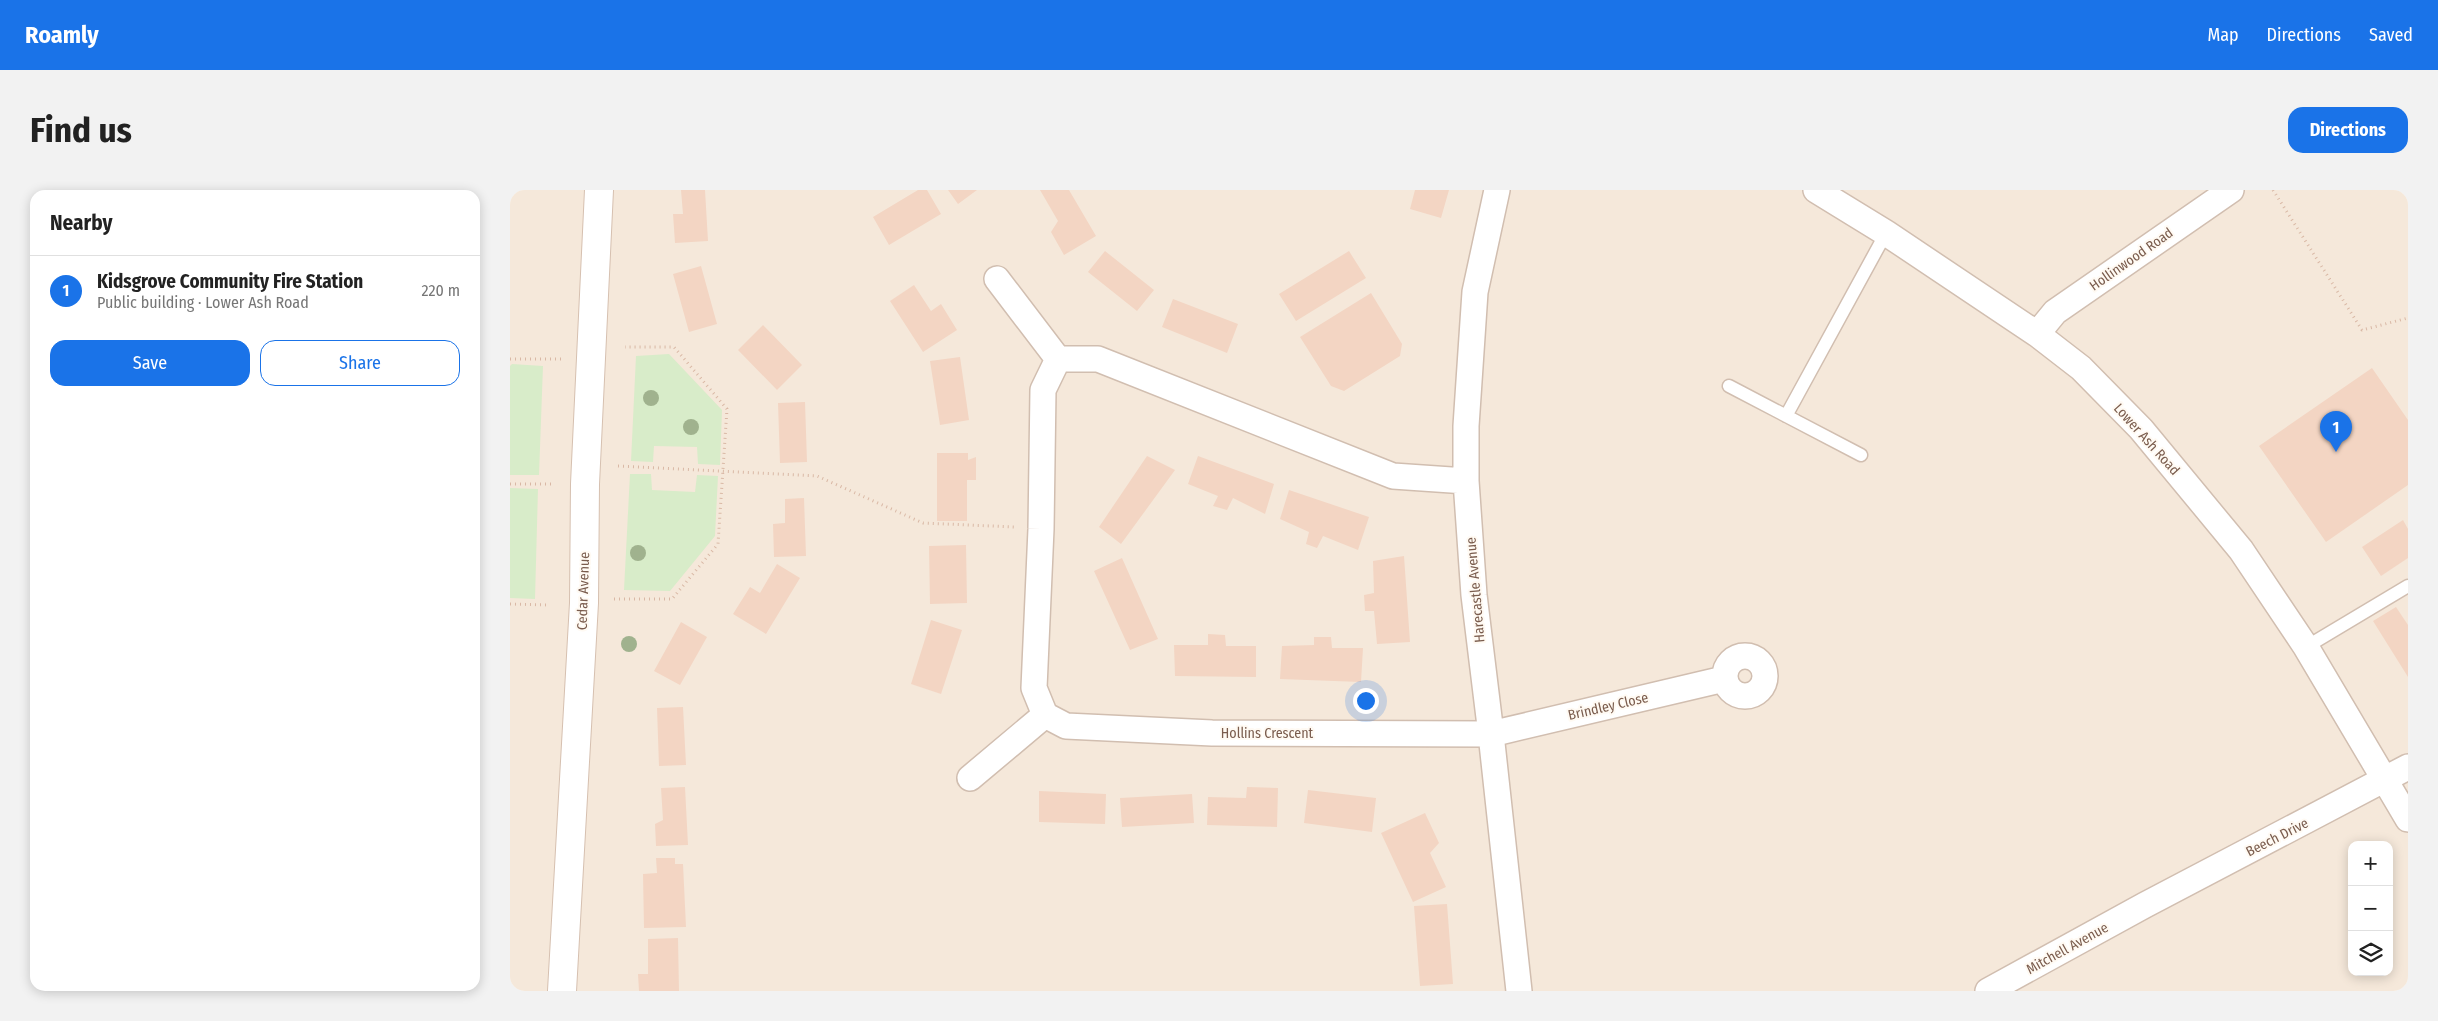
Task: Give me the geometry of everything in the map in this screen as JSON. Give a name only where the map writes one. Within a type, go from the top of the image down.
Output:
[{"type":"main road","name":"Cedar Avenue","points":[[562,991],[584,603],[585,484],[599,190]]},
{"type":"street","name":"Harecastle Avenue","points":[[1497,190],[1475,292],[1466,426],[1466,481],[1474,595],[1519,991]]},
{"type":"street","name":"Lower Ash Road","points":[[1816,190],[1886,233],[2037,334],[2080,368],[2141,429],[2241,550],[2306,647],[2408,819]]},
{"type":"street","name":"Hollinwood Road","points":[[2037,334],[2055,312],[2231,190]]},
{"type":"street","points":[[997,279],[1058,359]]},
{"type":"street","points":[[1058,359],[1098,360],[1393,476],[1466,481]]},
{"type":"street","points":[[970,778],[1045,715],[1034,688],[1041,529],[1043,390],[1058,359]]},
{"type":"street","name":"Brindley Close","points":[[1491,734],[1724,679]]},
{"type":"street","name":"Hollins Crescent","points":[[1045,715],[1066,726],[1212,733],[1491,734]]},
{"type":"street","name":"Beech Drive","points":[[2146,905],[2408,767]]},
{"type":"street","name":"Mitchell Avenue","points":[[1988,991],[2146,905]]},
{"type":"lane","points":[[1786,416],[1886,233]]},
{"type":"lane","points":[[1729,386],[1862,455]]},
{"type":"lane","points":[[2306,647],[2408,586]]},
{"type":"path","points":[[2273,190],[2362,330],[2408,318]]},
{"type":"path","points":[[611,599],[672,599],[718,544],[727,409],[674,347],[625,347]]},
{"type":"path","points":[[510,359],[561,359]]},
{"type":"path","points":[[618,466],[817,476],[923,523],[1041,529]]},
{"type":"path","points":[[510,484],[562,484]]},
{"type":"path","points":[[510,604],[550,605]]},
{"type":"shaded area","points":[[510,190],[2408,190],[2408,991],[510,991]]},
{"type":"green space","points":[[669,354],[722,410],[720,465],[698,464],[697,447],[654,446],[653,462],[631,461],[636,356]]},
{"type":"green space","points":[[512,364],[543,366],[539,475],[510,475],[510,366]]},
{"type":"green space","points":[[630,474],[651,474],[652,490],[695,492],[697,475],[718,476],[715,536],[670,591],[624,590]]},
{"type":"green space","points":[[510,488],[538,489],[535,599],[510,598]]},
{"type":"building","points":[[681,190],[705,190],[708,241],[675,243],[673,214],[683,214]]},
{"type":"building","points":[[918,190],[927,190],[941,214],[889,245],[873,217]]},
{"type":"building","points":[[948,190],[977,190],[958,204]]},
{"type":"building","points":[[1040,190],[1069,190],[1096,236],[1064,255],[1051,232],[1058,221]]},
{"type":"building","points":[[1415,190],[1449,190],[1441,218],[1410,209]]},
{"type":"building","points":[[1105,251],[1154,290],[1137,311],[1088,272]]},
{"type":"building","points":[[1349,251],[1366,278],[1296,321],[1279,294]]},
{"type":"building","points":[[701,266],[717,324],[689,332],[673,274]]},
{"type":"building","points":[[914,285],[931,311],[941,304],[957,330],[923,352],[890,301]]},
{"type":"building","points":[[1371,293],[1402,344],[1400,356],[1344,391],[1331,386],[1300,337]]},
{"type":"building","points":[[1173,299],[1238,324],[1227,353],[1162,327]]},
{"type":"building","points":[[763,325],[802,365],[777,390],[738,350]]},
{"type":"building","points":[[960,357],[969,420],[940,425],[930,361]]},
{"type":"building","points":[[2372,368],[2408,420],[2408,485],[2326,542],[2259,446]]},
{"type":"building","points":[[805,402],[807,462],[780,463],[778,403]]},
{"type":"building","points":[[937,453],[968,453],[968,460],[976,457],[976,480],[967,480],[967,521],[937,521]]},
{"type":"building","points":[[1147,456],[1175,470],[1121,544],[1099,527]]},
{"type":"building","points":[[1198,456],[1274,484],[1265,514],[1233,498],[1227,510],[1213,506],[1218,496],[1188,484]]},
{"type":"building","points":[[1289,490],[1369,517],[1358,550],[1323,536],[1317,548],[1306,544],[1309,532],[1280,519]]},
{"type":"building","points":[[804,498],[806,556],[774,557],[773,524],[785,523],[785,499]]},
{"type":"building","points":[[2403,520],[2408,529],[2408,558],[2381,576],[2362,547]]},
{"type":"building","points":[[966,545],[967,603],[930,604],[929,546]]},
{"type":"building","points":[[1404,556],[1410,642],[1377,644],[1374,611],[1365,611],[1364,595],[1374,593],[1373,561]]},
{"type":"building","points":[[1122,558],[1158,639],[1130,650],[1094,571]]},
{"type":"building","points":[[777,564],[800,578],[766,634],[733,614],[750,587],[760,593]]},
{"type":"building","points":[[2396,607],[2408,625],[2408,677],[2373,621]]},
{"type":"building","points":[[931,620],[962,630],[941,694],[911,684]]},
{"type":"building","points":[[681,622],[707,637],[680,685],[654,671]]},
{"type":"building","points":[[1208,634],[1225,635],[1226,646],[1256,646],[1256,677],[1175,676],[1174,645],[1208,645]]},
{"type":"building","points":[[1314,637],[1331,637],[1332,648],[1363,648],[1361,682],[1280,679],[1282,646],[1314,645]]},
{"type":"building","points":[[683,707],[686,765],[659,766],[657,708]]},
{"type":"building","points":[[685,787],[688,845],[656,846],[655,824],[663,820],[661,788]]},
{"type":"building","points":[[1247,787],[1278,788],[1277,827],[1207,825],[1208,797],[1246,798]]},
{"type":"building","points":[[1308,790],[1376,798],[1372,832],[1304,823]]},
{"type":"building","points":[[1039,791],[1106,794],[1105,824],[1039,822]]},
{"type":"building","points":[[1192,794],[1194,823],[1122,827],[1120,798]]},
{"type":"building","points":[[1425,813],[1439,843],[1430,853],[1446,887],[1413,902],[1381,833]]},
{"type":"building","points":[[656,858],[675,858],[675,864],[683,864],[686,927],[644,928],[643,874],[657,873]]},
{"type":"building","points":[[1447,904],[1453,984],[1420,986],[1414,906]]},
{"type":"building","points":[[678,938],[679,991],[639,991],[638,974],[648,974],[648,939]]},
{"type":"place","name":"Kidsgrove Community Fire Station","points":[[2336,452]]}]
